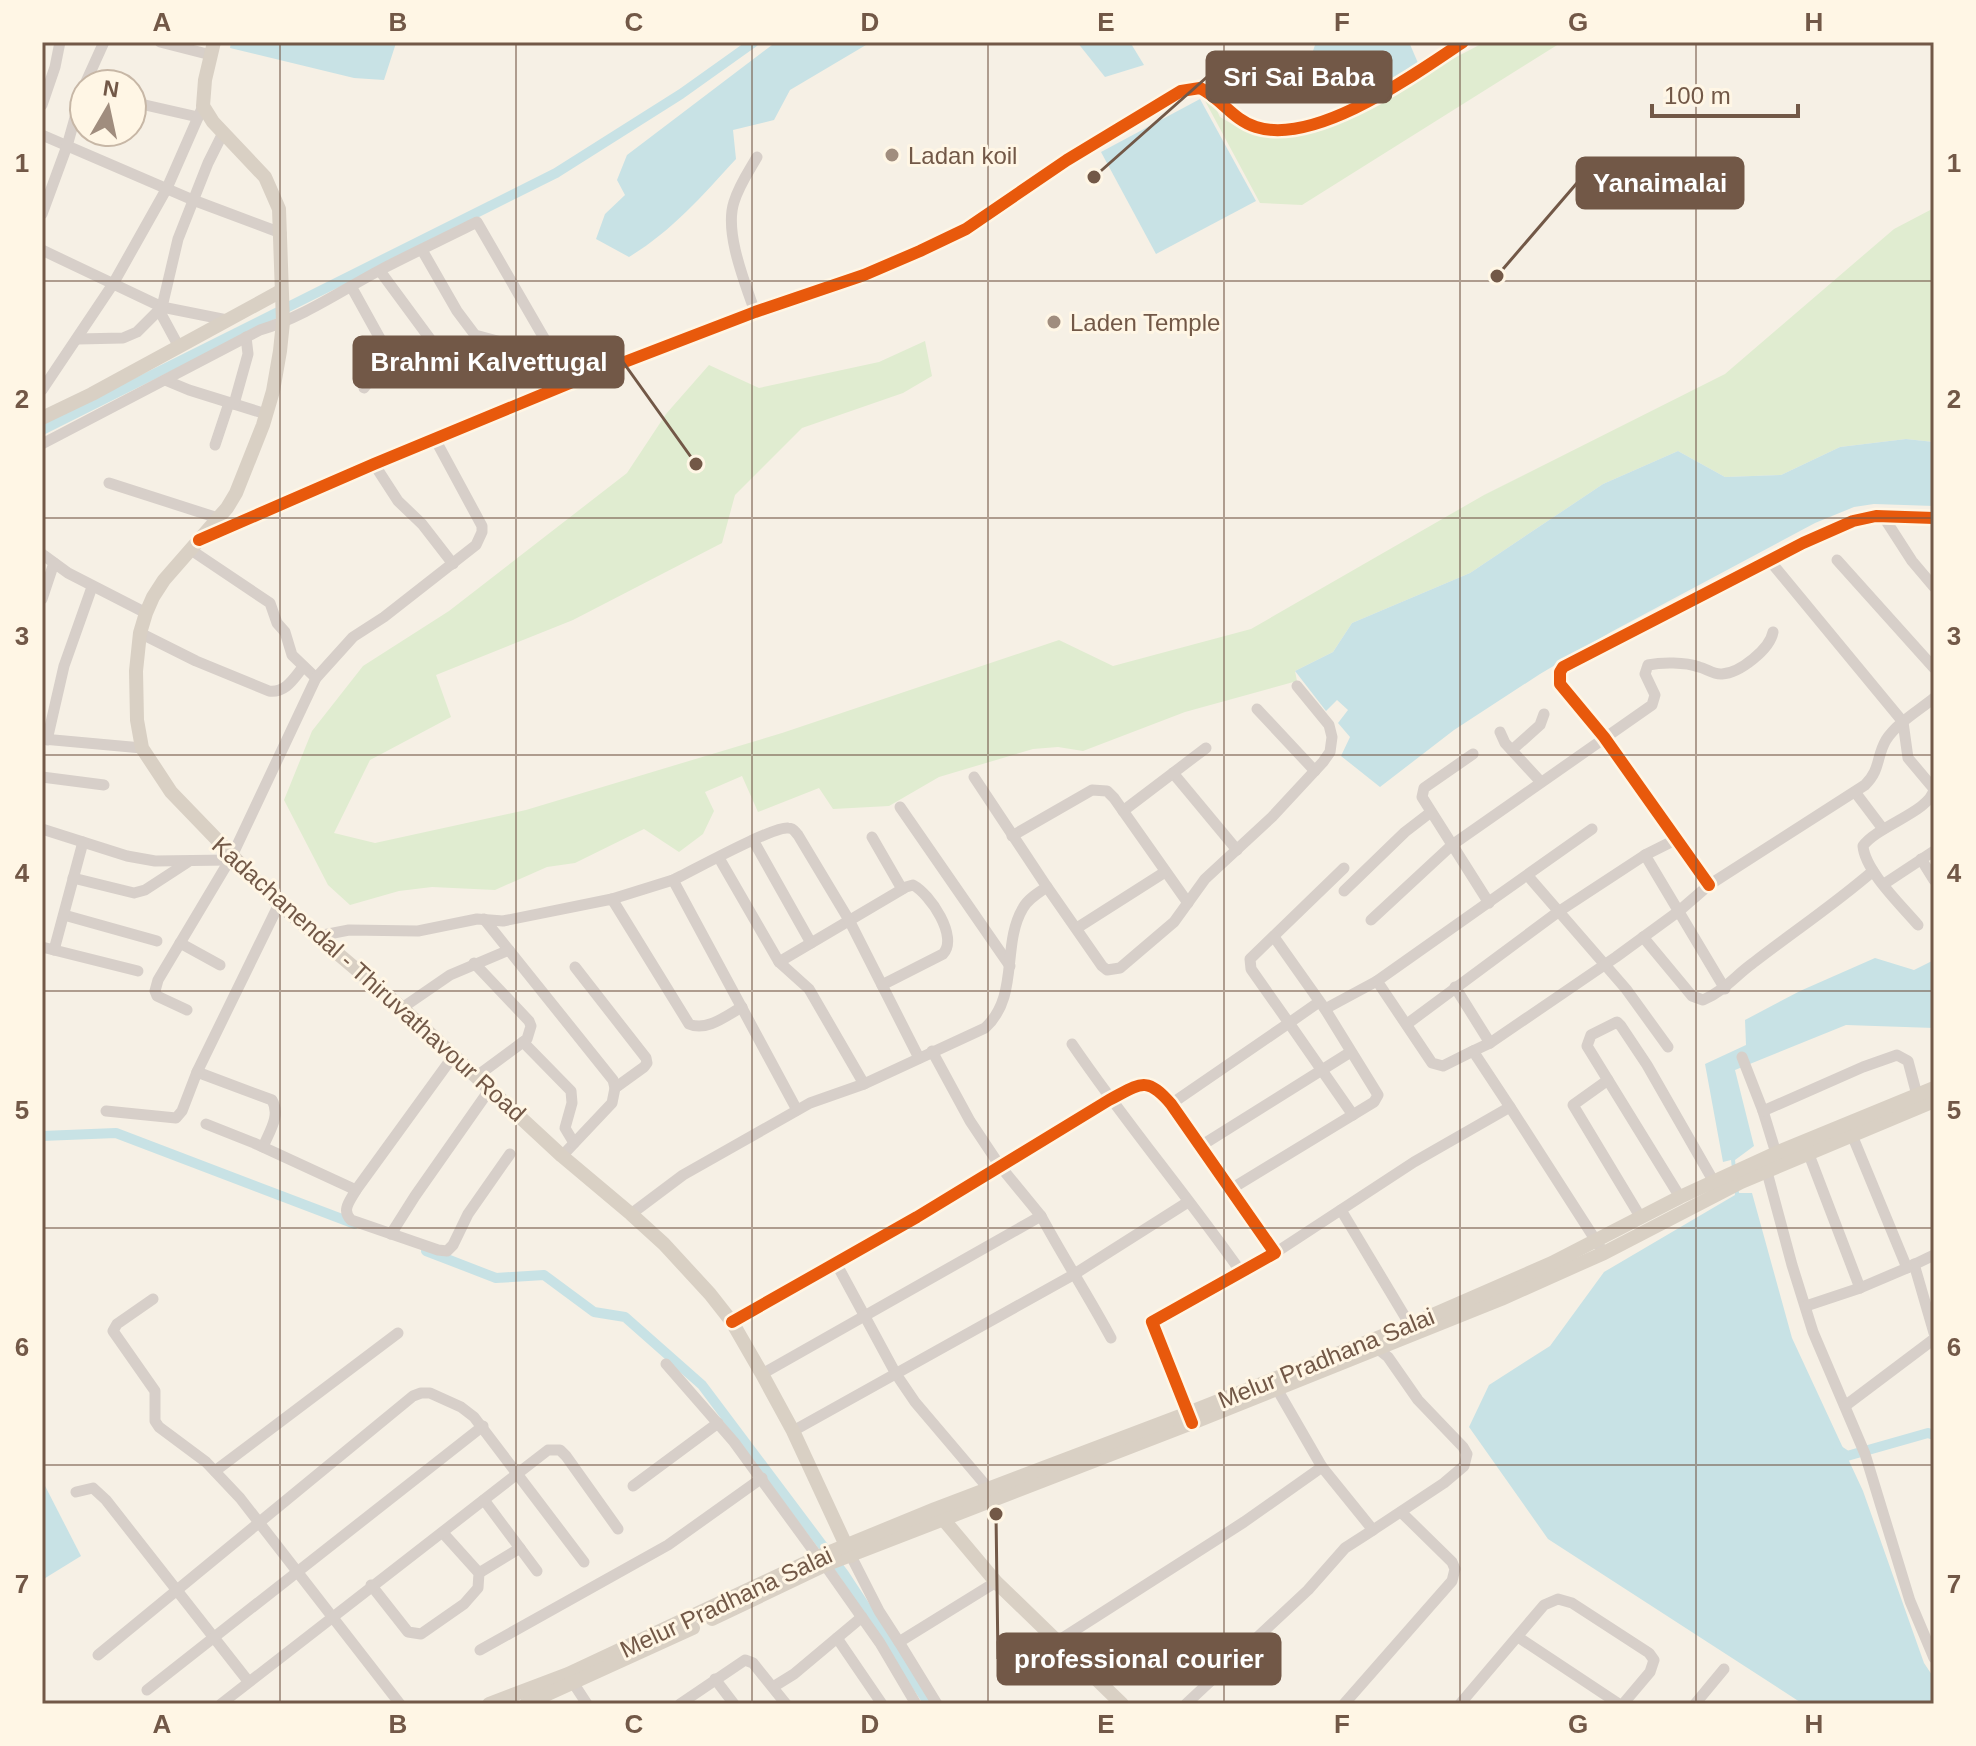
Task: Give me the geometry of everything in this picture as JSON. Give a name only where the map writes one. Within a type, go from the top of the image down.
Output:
[{"type":"main road","points":[[200,111],[212,48]]},
{"type":"main road","name":"Kadachanendal - Thiruvathavour Road","points":[[200,111],[265,177],[279,209],[283,323],[266,414],[236,493],[158,589],[146,613],[140,633],[136,671],[137,720],[142,748],[171,792],[231,858],[279,904],[402,1008],[690,1271],[732,1322],[793,1431],[834,1557]]},
{"type":"main road","points":[[42,418],[227,320],[281,296]]},
{"type":"main road","name":"Melur Pradhana Salai","points":[[939,1514],[988,1488],[1277,1389],[1501,1299],[1735,1178],[1776,1153],[1934,1088]]},
{"type":"main road","name":"Melur Pradhana Salai","points":[[526,1704],[570,1678],[834,1557],[1190,1418],[1600,1248],[1641,1218],[1714,1182],[1767,1172],[1934,1101]]},
{"type":"main road","points":[[939,1514],[996,1582],[1058,1641],[1114,1701]]},
{"type":"main road","name":"Melur Pradhana Salai","points":[[489,1704],[570,1678]]},
{"type":"street","points":[[42,105],[60,42]]},
{"type":"street","points":[[93,68],[104,42]]},
{"type":"street","points":[[160,42],[212,48]]},
{"type":"street","points":[[316,678],[292,655],[285,632],[277,623],[270,603],[195,545],[374,464],[570,383],[755,312],[864,275],[966,229],[1067,160],[1181,91],[1200,88],[1252,126],[1282,131],[1329,118],[1372,100],[1463,42]]},
{"type":"street","points":[[42,390],[113,284],[167,188],[200,111],[148,104]]},
{"type":"street","points":[[78,339],[123,338],[137,332],[161,308],[174,253],[193,200],[223,133]]},
{"type":"street","points":[[42,135],[193,200],[281,233]]},
{"type":"street","points":[[43,207],[68,143]]},
{"type":"street","points":[[755,312],[737,258],[731,217],[740,186],[757,157]]},
{"type":"street","points":[[42,444],[246,337],[283,323],[477,222],[570,383]]},
{"type":"street","points":[[42,250],[161,308],[227,320]]},
{"type":"street","points":[[422,250],[457,311],[475,335],[527,349],[547,346]]},
{"type":"street","points":[[380,271],[436,347]]},
{"type":"street","points":[[352,288],[383,344],[380,367],[364,388]]},
{"type":"street","points":[[161,308],[179,347]]},
{"type":"street","points":[[215,445],[248,354],[246,337]]},
{"type":"street","points":[[165,380],[266,414]]},
{"type":"street","points":[[187,1010],[157,996],[158,980],[231,858],[316,678],[353,637],[453,564],[476,545],[482,532],[482,526],[435,439]]},
{"type":"street","points":[[374,464],[398,501],[422,524],[453,564]]},
{"type":"street","points":[[109,483],[218,518]]},
{"type":"street","points":[[1883,516],[1912,561],[1934,587]]},
{"type":"street","points":[[1709,885],[1604,737],[1560,684],[1563,667],[1803,543],[1853,521],[1883,516],[1934,518]]},
{"type":"street","points":[[42,554],[92,587],[146,613]]},
{"type":"street","points":[[1837,560],[1934,668]]},
{"type":"street","points":[[1770,561],[1903,722],[1908,758],[1931,784],[1933,795],[1929,800],[1883,829],[1863,846],[1873,871],[1918,925]]},
{"type":"street","points":[[42,599],[54,563]]},
{"type":"street","points":[[92,587],[64,666],[45,739],[142,748]]},
{"type":"street","points":[[1371,920],[1452,845],[1652,705],[1655,695],[1645,674],[1648,665],[1687,665],[1713,673],[1730,673],[1760,654],[1768,646],[1773,632]]},
{"type":"street","points":[[140,633],[196,661],[269,691],[277,692],[286,687],[303,667]]},
{"type":"street","points":[[974,777],[1102,966],[1113,971],[1164,932],[1205,879],[1315,771],[1330,752],[1332,737],[1329,725],[1297,686]]},
{"type":"street","points":[[1377,981],[1432,1063],[1437,1066],[1449,1064],[1490,1043],[1605,965],[1709,885],[1855,792],[1874,777],[1888,737],[1934,698]]},
{"type":"street","points":[[1257,709],[1315,771]]},
{"type":"street","points":[[1512,750],[1540,725],[1544,714]]},
{"type":"street","points":[[1500,732],[1501,738],[1540,781]]},
{"type":"street","points":[[1123,811],[1206,748]]},
{"type":"street","points":[[1473,754],[1424,788],[1422,797],[1489,903]]},
{"type":"street","points":[[1173,773],[1237,850]]},
{"type":"street","points":[[42,777],[104,785]]},
{"type":"street","points":[[1012,836],[1092,790],[1107,791],[1188,903]]},
{"type":"street","points":[[1855,792],[1883,829]]},
{"type":"street","points":[[900,807],[1010,966]]},
{"type":"street","points":[[1344,891],[1405,832],[1431,812]]},
{"type":"street","points":[[318,936],[349,930],[418,931],[484,919],[503,921],[612,899],[673,880],[784,828],[794,830],[849,920],[919,1058]]},
{"type":"street","points":[[42,829],[127,856],[155,861],[231,858]]},
{"type":"street","points":[[1171,1104],[1289,1023],[1377,981],[1592,829]]},
{"type":"street","points":[[872,837],[902,889]]},
{"type":"street","points":[[753,840],[811,943]]},
{"type":"street","points":[[1407,1024],[1558,912],[1645,855],[1675,840]]},
{"type":"street","points":[[83,842],[64,915],[48,948],[138,971]]},
{"type":"street","points":[[1884,884],[1934,851]]},
{"type":"street","points":[[1645,855],[1725,989]]},
{"type":"street","points":[[719,858],[779,962],[809,989],[864,1084]]},
{"type":"street","points":[[1921,859],[1934,880]]},
{"type":"street","points":[[73,878],[134,893],[145,890],[188,862]]},
{"type":"street","points":[[1344,868],[1253,955],[1250,963],[1353,1115]]},
{"type":"street","points":[[1643,937],[1692,996],[1703,1000],[1725,989],[1749,966],[1873,871]]},
{"type":"street","points":[[1077,928],[1165,872]]},
{"type":"street","points":[[1528,876],[1605,965],[1668,1047]]},
{"type":"street","points":[[673,880],[797,1110]]},
{"type":"street","points":[[779,962],[913,885],[925,893],[945,926],[949,946],[943,954],[882,985]]},
{"type":"street","points":[[631,1214],[683,1175],[810,1103],[864,1084],[985,1028],[995,1019],[1006,992],[1022,909],[1047,887]]},
{"type":"street","points":[[612,899],[689,1024],[701,1028],[742,1007]]},
{"type":"street","points":[[106,1111],[176,1118],[182,1111],[197,1072],[279,904]]},
{"type":"street","points":[[64,915],[157,941]]},
{"type":"street","points":[[484,919],[613,1080],[612,1103],[562,1156]]},
{"type":"street","points":[[1231,1189],[1374,1102],[1378,1095],[1274,937]]},
{"type":"street","points":[[180,943],[220,965]]},
{"type":"street","points":[[402,1008],[450,975],[509,950]]},
{"type":"street","points":[[474,963],[529,1021],[530,1033],[523,1042],[477,1076]]},
{"type":"street","points":[[575,967],[646,1058],[644,1067],[615,1088]]},
{"type":"street","points":[[1455,987],[1490,1043]]},
{"type":"street","points":[[1680,1197],[1587,1046],[1591,1035],[1617,1022],[1647,1065],[1714,1182]]},
{"type":"street","points":[[523,1042],[571,1091],[573,1096],[565,1128],[574,1143]]},
{"type":"street","points":[[1072,1044],[1109,1100],[1204,1219],[1241,1272]]},
{"type":"street","points":[[932,1051],[970,1121],[1000,1166],[1041,1216],[1111,1338]]},
{"type":"street","points":[[1473,1051],[1600,1248]]},
{"type":"street","points":[[1199,1147],[1349,1053]]},
{"type":"street","points":[[454,1055],[356,1190],[346,1209],[348,1218],[447,1251],[484,1188],[510,1154]]},
{"type":"street","points":[[1763,1111],[1897,1055],[1908,1061],[1917,1095]]},
{"type":"street","points":[[1742,1057],[1776,1153]]},
{"type":"street","points":[[197,1072],[272,1100],[275,1120],[263,1147]]},
{"type":"street","points":[[1608,1080],[1573,1105],[1641,1218]]},
{"type":"street","points":[[732,1322],[1109,1100],[1146,1083],[1159,1090],[1171,1104],[1275,1253]]},
{"type":"street","points":[[391,1234],[490,1089]]},
{"type":"street","points":[[1190,1418],[1152,1322],[1275,1253],[1414,1162],[1510,1107]]},
{"type":"street","points":[[206,1124],[356,1190]]},
{"type":"street","points":[[1845,1406],[1934,1336],[1910,1266],[1852,1135]]},
{"type":"street","points":[[1808,1152],[1860,1288]]},
{"type":"street","points":[[1767,1172],[1813,1332],[1877,1488],[1910,1601],[1934,1658]]},
{"type":"street","points":[[793,1431],[1073,1275],[1188,1202]]},
{"type":"street","points":[[1341,1210],[1410,1325]]},
{"type":"street","points":[[762,1374],[1041,1216]]},
{"type":"street","points":[[1806,1306],[1860,1288],[1934,1255]]},
{"type":"street","points":[[836,1263],[896,1374],[915,1402],[988,1488]]},
{"type":"street","points":[[153,1299],[117,1324],[113,1331],[155,1391],[155,1421],[215,1471],[400,1704]]},
{"type":"street","points":[[215,1471],[398,1333]]},
{"type":"street","points":[[1186,1704],[1308,1590],[1345,1548],[1444,1483],[1464,1466],[1467,1454],[1418,1400],[1388,1357],[1378,1349]]},
{"type":"street","points":[[666,1364],[879,1611],[937,1704]]},
{"type":"street","points":[[1277,1389],[1322,1467],[1373,1530]]},
{"type":"street","points":[[98,1655],[413,1396],[421,1393],[430,1393],[461,1407],[483,1426],[584,1562]]},
{"type":"street","points":[[633,1486],[718,1423]]},
{"type":"street","points":[[147,1690],[483,1426]]},
{"type":"street","points":[[221,1704],[548,1450],[560,1450],[618,1529]]},
{"type":"street","points":[[1058,1641],[1244,1522],[1322,1467]]},
{"type":"street","points":[[480,1650],[668,1545],[762,1478]]},
{"type":"street","points":[[76,1492],[87,1488],[98,1491],[248,1681]]},
{"type":"street","points":[[484,1500],[537,1571]]},
{"type":"street","points":[[1344,1704],[1455,1575],[1452,1562],[1401,1512]]},
{"type":"street","points":[[371,1585],[408,1632],[417,1636],[473,1595],[480,1583],[479,1573],[443,1533]]},
{"type":"street","points":[[479,1573],[520,1548]]},
{"type":"street","points":[[834,1557],[862,1617],[916,1704]]},
{"type":"street","points":[[899,1642],[996,1582]]},
{"type":"street","points":[[1460,1704],[1518,1637],[1551,1600],[1566,1600],[1649,1653],[1654,1660],[1650,1672],[1621,1704],[1518,1637]]},
{"type":"street","points":[[773,1687],[794,1674],[862,1617]]},
{"type":"street","points":[[837,1638],[882,1704]]},
{"type":"street","points":[[680,1704],[740,1661],[749,1660],[786,1704]]},
{"type":"street","points":[[1695,1704],[1724,1669]]},
{"type":"street","points":[[570,1678],[587,1704]]},
{"type":"street","points":[[715,1679],[734,1704]]},
{"type":"green space","points":[[1562,42],[1302,205],[1260,203],[1204,99],[1211,98],[1220,117],[1244,131],[1273,138],[1318,130],[1483,43],[1527,45]]},
{"type":"green space","points":[[1934,208],[1934,442],[1906,439],[1840,447],[1781,475],[1725,477],[1678,451],[1603,484],[1470,573],[1352,623],[1333,652],[1295,671],[1297,681],[1185,712],[1083,751],[1058,747],[1033,749],[939,777],[889,806],[833,809],[819,788],[758,812],[742,776],[705,792],[714,811],[703,834],[679,852],[644,829],[575,863],[547,867],[495,890],[432,887],[399,891],[350,905],[328,885],[284,800],[312,731],[363,666],[449,611],[627,473],[666,414],[709,365],[759,388],[879,362],[925,341],[932,376],[903,393],[802,428],[735,495],[722,543],[573,620],[436,675],[451,717],[370,760],[334,833],[375,843],[526,810],[782,733],[1059,640],[1113,666],[1251,629],[1484,495],[1725,374],[1894,229]]},
{"type":"water","points":[[231,42],[400,42],[396,43],[384,80],[354,78],[230,48]]},
{"type":"water","points":[[776,42],[871,42],[790,90],[774,120],[733,130],[736,159],[686,212],[645,247],[629,257],[596,239],[605,214],[625,195],[617,180],[627,155]]},
{"type":"water","points":[[1077,42],[1130,42],[1144,65],[1105,77]]},
{"type":"water","points":[[1316,42],[1409,42],[1418,63],[1359,98],[1339,102],[1313,51]]},
{"type":"water","points":[[1200,99],[1256,201],[1156,254],[1101,152]]},
{"type":"water","points":[[1906,439],[1934,442],[1934,506],[1874,504],[1854,507],[1815,523],[1611,632],[1540,674],[1454,730],[1380,787],[1341,756],[1350,737],[1338,723],[1348,710],[1337,700],[1326,711],[1295,671],[1333,652],[1352,623],[1470,573],[1603,484],[1678,451],[1725,477],[1781,475],[1840,447]]},
{"type":"water","points":[[1875,958],[1914,970],[1934,960],[1934,1028],[1846,1025],[1735,1070],[1754,1146],[1735,1160],[1739,1193],[1752,1193],[1792,1338],[1863,1491],[1924,1663],[1934,1678],[1934,1704],[1803,1704],[1548,1539],[1469,1427],[1489,1385],[1550,1346],[1604,1272],[1735,1195],[1731,1160],[1723,1162],[1705,1064],[1746,1045],[1745,1020],[1800,991]]},
{"type":"water","points":[[42,1480],[81,1556],[42,1580]]},
{"type":"waterway","points":[[42,430],[556,173],[681,94],[754,42]]},
{"type":"waterway","points":[[42,1136],[116,1133],[355,1224]]},
{"type":"waterway","points":[[426,1251],[496,1278],[544,1275],[594,1312],[625,1317],[702,1385],[844,1574],[929,1704]]},
{"type":"waterway","points":[[1838,1450],[1847,1456],[1928,1433],[1934,1435]]},
{"type":"cycle path","points":[[199,540],[570,383],[755,312],[864,275],[920,251],[966,229],[1067,160],[1181,91],[1200,88],[1240,119],[1256,127],[1280,130],[1307,126],[1364,104],[1463,42]]},
{"type":"cycle path","points":[[1709,885],[1604,737],[1560,684],[1563,667],[1803,543],[1853,521],[1876,516],[1934,518]]},
{"type":"cycle path","points":[[732,1322],[917,1217],[1109,1100],[1136,1087],[1149,1086],[1171,1104],[1275,1253],[1152,1322],[1192,1423]]},
{"type":"place","name":"Ladan koil","points":[[892,155]]},
{"type":"place","name":"Sri Sai Baba","points":[[1094,177]]},
{"type":"place","name":"Yanaimalai","points":[[1497,276]]},
{"type":"place","name":"Laden Temple","points":[[1054,322]]},
{"type":"place","name":"Brahmi Kalvettugal","points":[[696,464]]},
{"type":"place","name":"professional courier","points":[[996,1514]]}]
